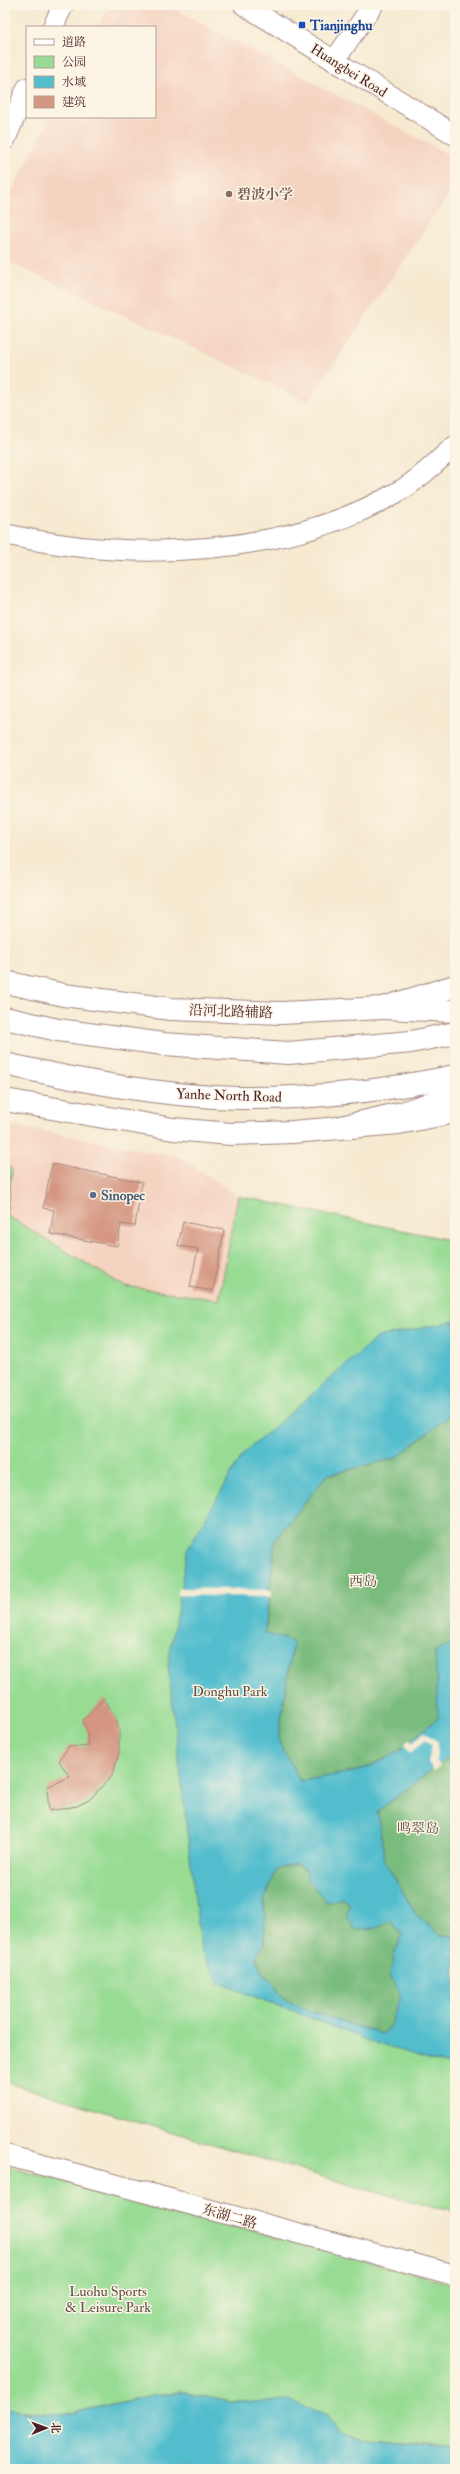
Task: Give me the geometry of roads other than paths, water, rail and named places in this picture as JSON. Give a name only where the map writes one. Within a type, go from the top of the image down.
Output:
[{"type":"main road","name":"沿河北路辅路","points":[[5,982],[64,995],[170,1009],[281,1013],[383,1008],[455,986]]},
{"type":"main road","points":[[383,1008],[455,1011]]},
{"type":"main road","points":[[5,1018],[58,1030],[164,1044],[288,1053],[411,1042],[455,1033]]},
{"type":"main road","name":"Yanhe North Road","points":[[5,1064],[121,1086],[238,1098],[293,1097],[358,1092],[455,1076]]},
{"type":"main road","points":[[337,1128],[402,1113],[455,1095]]},
{"type":"main road","points":[[5,1100],[173,1129],[205,1132],[292,1132],[399,1123],[455,1112]]},
{"type":"street","points":[[54,26],[63,5]]},
{"type":"street","name":"Huangbei Road","points":[[244,5],[455,135]]},
{"type":"street","points":[[334,60],[373,5]]},
{"type":"street","points":[[5,140],[26,90]]},
{"type":"street","points":[[5,534],[26,539],[138,552],[235,546],[327,525],[402,490],[455,446]]},
{"type":"street","name":"东湖二路","points":[[5,2155],[455,2275]]},
{"type":"water","points":[[455,1321],[455,1411],[396,1458],[327,1475],[275,1540],[265,1633],[293,1642],[278,1740],[300,1781],[358,1771],[392,1756],[438,1718],[435,1651],[455,1644],[455,1752],[377,1812],[385,1861],[415,1913],[440,1935],[455,1936],[455,2067],[372,2042],[219,1983],[201,1951],[168,1665],[187,1550],[243,1454],[378,1337]],"holes":[[[296,1864],[306,1869],[308,1880],[327,1902],[343,1898],[351,1905],[346,1914],[355,1930],[373,1928],[391,1921],[402,1934],[396,1948],[390,1976],[401,1996],[391,2025],[383,2034],[315,2013],[290,2002],[280,1994],[271,1980],[263,1975],[256,1957],[265,1943],[264,1901],[277,1869]]]},
{"type":"water","points":[[182,2392],[231,2402],[289,2401],[327,2415],[336,2425],[340,2434],[349,2437],[455,2447],[455,2469],[5,2469],[5,2409],[63,2415],[153,2395]]},
{"type":"place","name":"Tianjinghu","points":[[302,25]]},
{"type":"place","name":"碧波小学","points":[[229,194]]},
{"type":"place","name":"Sinopec","points":[[93,1195]]},
{"type":"park label","name":"西岛","points":[[363,1581]]},
{"type":"park label","name":"Donghu Park","points":[[230,1691]]},
{"type":"park label","name":"鸣翠岛","points":[[418,1828]]},
{"type":"park label","name":"Luohu Sports & Leisure Park","points":[[108,2300]]}]
